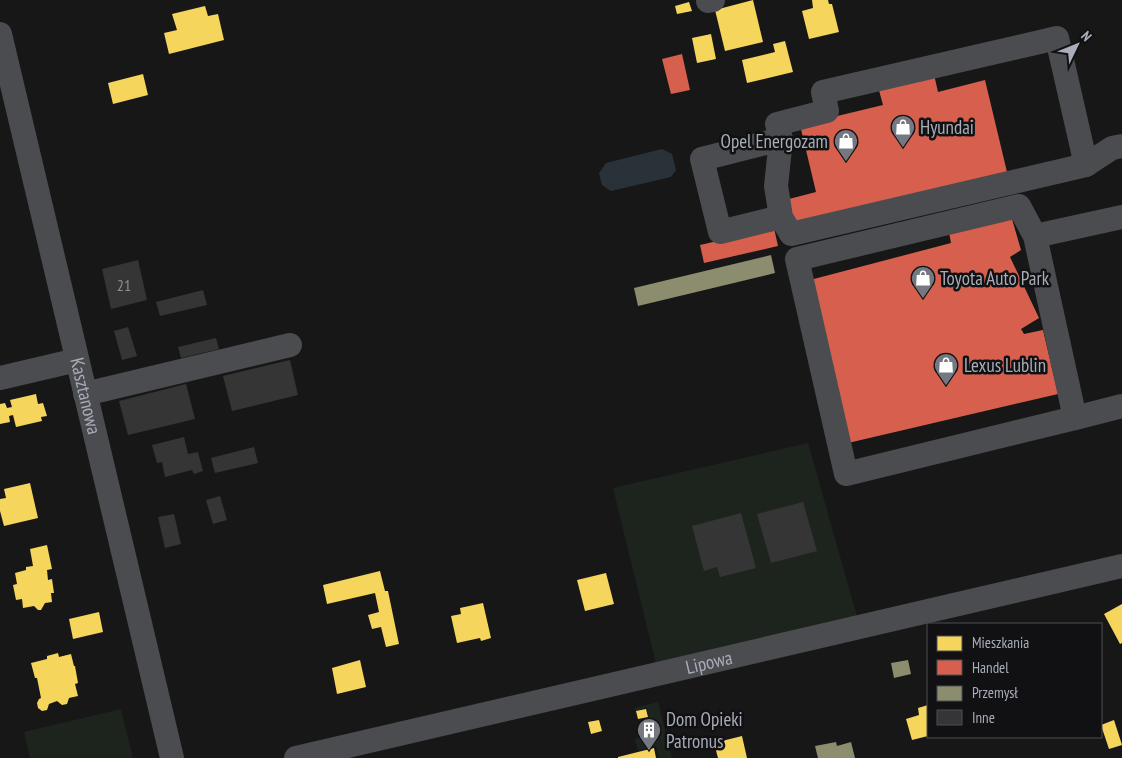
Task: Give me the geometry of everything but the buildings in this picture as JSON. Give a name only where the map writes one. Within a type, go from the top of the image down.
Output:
[{"type":"street","name":"Kasztanowa","points":[[0,34],[172,758]]},
{"type":"street","points":[[1086,165],[1057,38],[823,92],[827,111],[777,124],[781,139],[776,186],[781,217],[791,234],[1086,165],[1112,148],[1122,146]]},
{"type":"street","points":[[781,139],[702,159],[720,232],[781,217]]},
{"type":"street","points":[[1075,418],[1035,236],[1020,206],[797,259],[846,474],[1075,418],[1122,406]]},
{"type":"street","points":[[1035,236],[1122,217]]},
{"type":"street","points":[[86,394],[290,345]]},
{"type":"street","points":[[0,378],[77,360]]},
{"type":"street","name":"Lipowa","points":[[296,758],[1122,566]]},
{"type":"shaded area","points":[[662,149],[672,154],[676,170],[671,177],[611,191],[602,185],[599,173],[606,163]]},
{"type":"shaded area","points":[[808,443],[858,620],[657,668],[613,488]]},
{"type":"shaded area","points":[[658,702],[672,758],[659,758],[656,746],[638,751],[635,739],[653,734],[647,708],[635,711],[634,708]]},
{"type":"shaded area","points":[[121,709],[133,758],[30,758],[24,732]]},
{"type":"place","name":"Hyundai","points":[[903,148]]},
{"type":"place","name":"Opel Energozam","points":[[846,162]]},
{"type":"place","name":"Toyota Auto Park","points":[[923,299]]},
{"type":"place","name":"Lexus Lublin","points":[[946,386]]},
{"type":"place","name":"Dom Opieki Patronus","points":[[649,751]]}]
